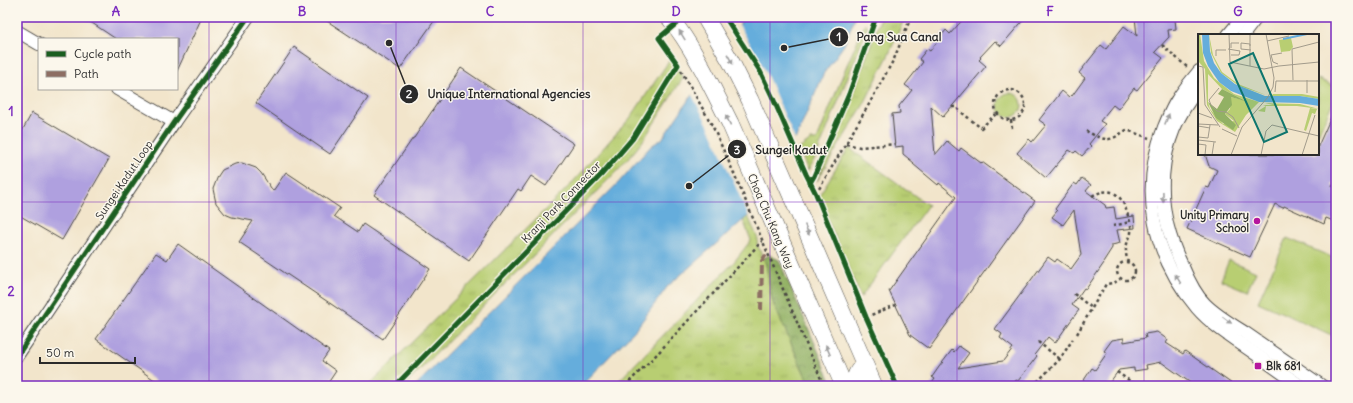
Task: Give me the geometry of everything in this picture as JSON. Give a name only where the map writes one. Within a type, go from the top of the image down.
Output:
[{"type":"main road","name":"Choa Chu Kang Way","points":[[669,17],[693,53],[730,123],[771,220],[770,238],[844,386]]},
{"type":"main road","points":[[708,21],[744,87],[874,386]]},
{"type":"main road","points":[[855,386],[857,374],[864,366]]},
{"type":"street","name":"Sungei Kadut Loop","points":[[17,356],[174,122],[248,17]]},
{"type":"street","points":[[1229,34],[1243,17]]},
{"type":"street","points":[[1244,34],[1257,17]]},
{"type":"street","points":[[17,31],[38,43]]},
{"type":"street","points":[[1194,69],[1170,113],[1155,156],[1151,182],[1151,199],[1153,217],[1159,239],[1168,263],[1198,308],[1213,323],[1301,386]]},
{"type":"street","points":[[1198,89],[1184,109],[1170,138],[1166,158],[1162,199],[1164,216],[1176,252],[1190,282],[1204,303],[1322,386]]},
{"type":"street","points":[[118,90],[174,122]]},
{"type":"path","points":[[816,194],[868,106],[894,58],[911,17]]},
{"type":"path","points":[[1162,45],[1194,69]]},
{"type":"path","points":[[674,60],[682,71],[712,125],[760,235],[770,238]]},
{"type":"path","points":[[674,71],[678,65]]},
{"type":"path","points":[[1012,90],[1018,92],[1023,98],[1025,105],[1023,112],[1018,118],[1011,120],[1003,118],[997,113],[994,105],[997,97],[1003,91],[1012,90]]},
{"type":"path","points":[[952,107],[955,107],[981,128],[997,113]]},
{"type":"path","points":[[1011,120],[1012,128]]},
{"type":"path","points":[[1086,130],[1096,137],[1105,139],[1113,139],[1127,130],[1149,138]]},
{"type":"path","points":[[846,144],[860,147],[895,144]]},
{"type":"path","points":[[813,188],[819,202]]},
{"type":"path","points":[[1092,196],[1099,192],[1110,192],[1116,194],[1122,200],[1130,222],[1131,231],[1126,254],[1128,262]]},
{"type":"path","points":[[1113,226],[1130,222]]},
{"type":"path","points":[[626,386],[770,238]]},
{"type":"path","points":[[770,238],[824,386]]},
{"type":"path","points":[[1077,334],[1106,284],[1114,283],[1120,279],[1129,280],[1133,277],[1135,268],[1132,264],[1123,262],[1119,265],[1117,275],[1120,279]]},
{"type":"path","points":[[1074,294],[1092,308]]},
{"type":"path","points":[[866,317],[896,305]]},
{"type":"path","points":[[863,310],[869,324]]},
{"type":"path","points":[[1033,386],[1060,359],[1073,338]]},
{"type":"path","points":[[1038,342],[1060,359]]},
{"type":"path","points":[[1117,372],[1137,386]]},
{"type":"green space","points":[[881,17],[905,17],[888,56],[864,104],[817,181],[852,96]]},
{"type":"green space","points":[[865,24],[868,26],[818,152],[808,171],[799,149],[811,140],[817,140]]},
{"type":"green space","points":[[671,58],[683,78],[642,142],[628,159],[404,386],[368,386],[571,184],[631,117]]},
{"type":"green space","points":[[1319,79],[1336,87],[1336,95],[1319,133]]},
{"type":"green space","points":[[1010,93],[1019,96],[1022,105],[1019,114],[1010,117],[1001,114],[998,105],[1001,96]]},
{"type":"green space","points":[[849,148],[928,205],[861,297],[818,197]]},
{"type":"green space","points":[[748,216],[758,239],[757,244],[766,264],[772,300],[810,386],[670,386],[668,382],[657,386],[614,386],[734,262],[751,240],[743,220]]},
{"type":"green space","points":[[1287,238],[1336,259],[1336,337],[1258,302]]},
{"type":"green space","points":[[769,255],[779,260],[833,386],[810,386],[772,300],[764,258]]},
{"type":"green space","points":[[1229,260],[1256,272],[1247,291],[1221,280]]},
{"type":"water","points":[[743,17],[855,17],[844,45],[824,73],[797,136],[748,216],[668,286],[636,329],[581,386],[415,386],[619,182],[651,146],[662,139],[740,24]]},
{"type":"pier","points":[[738,23],[764,68],[796,142],[749,217],[709,127],[691,93]]},
{"type":"building","points":[[83,17],[202,17],[178,69],[178,38],[114,38]]},
{"type":"building","points":[[321,17],[437,17],[400,69]]},
{"type":"building","points":[[965,17],[1026,17],[1001,46],[995,41],[980,57],[981,58],[979,60],[986,66],[943,117],[931,106],[935,155],[947,141],[959,151],[961,148],[981,163],[982,162],[1035,201],[929,349],[910,335],[889,291],[956,197],[939,183],[938,185],[913,164],[914,163],[903,154],[903,146],[895,147],[892,114],[900,113],[899,106],[912,90],[905,85],[923,62],[919,59],[927,49],[930,51],[946,30],[950,34]]},
{"type":"building","points":[[1135,17],[1172,17],[1172,19],[1175,19],[1176,29],[1168,30],[1169,37],[1155,52],[1163,58],[1137,90],[1134,88],[1118,109],[1113,105],[1100,121],[1105,124],[1089,144],[1091,146],[1082,156],[1076,151],[1074,153],[1069,150],[1046,178],[1017,153],[1029,139],[1032,142],[1046,125],[1039,120],[1062,91],[1069,97],[1071,95],[1072,96],[1085,78],[1079,73],[1101,45],[1106,49],[1124,26],[1137,36]]},
{"type":"building","points":[[294,47],[368,98],[330,154],[256,103]]},
{"type":"building","points":[[461,68],[574,144],[546,186],[531,176],[521,191],[518,189],[469,261],[374,195]]},
{"type":"building","points":[[1336,106],[1336,177],[1332,186],[1336,188],[1336,222],[1326,218],[1324,224],[1284,206],[1283,208],[1275,204],[1250,257],[1187,229],[1206,187],[1209,188],[1217,170],[1209,166],[1205,155],[1319,155],[1319,144]]},
{"type":"building","points":[[32,113],[109,159],[62,240],[17,214],[17,140]]},
{"type":"building","points":[[242,163],[256,168],[273,191],[286,172],[340,208],[334,216],[358,232],[363,224],[430,269],[383,339],[239,242],[253,221],[232,217],[225,214],[216,203],[213,189],[222,170],[235,164]]},
{"type":"building","points":[[1082,178],[1091,185],[1086,191],[1105,205],[1106,208],[1114,207],[1116,219],[1134,216],[1135,228],[1117,230],[1120,243],[1112,245],[1112,248],[1103,262],[1104,263],[1086,289],[1084,288],[1072,305],[1079,310],[1055,343],[1048,337],[1035,354],[1037,356],[1018,381],[1016,380],[1012,386],[930,386],[935,379],[932,377],[939,367],[952,350],[954,352],[959,346],[969,353],[958,368],[1003,361],[1013,348],[1000,338],[1002,334],[995,329],[1048,257],[1055,262],[1057,259],[1071,269],[1081,255],[1074,210],[1063,225],[1052,217],[1057,211],[1055,209],[1074,183],[1077,185]]},
{"type":"building","points":[[178,244],[329,351],[322,361],[336,371],[326,386],[163,386],[96,339],[156,253],[167,260]]},
{"type":"building","points":[[1157,332],[1168,340],[1166,343],[1183,354],[1185,351],[1235,386],[1195,386],[1161,362],[1146,365],[1147,369],[1134,371],[1134,368],[1119,370],[1107,386],[1080,386],[1092,368],[1095,370],[1107,353],[1104,351],[1112,340],[1124,338],[1124,342],[1146,338],[1145,334]]},
{"type":"marked path","points":[[761,310],[762,261],[767,253]]},
{"type":"cycle path","points":[[17,356],[174,122],[248,17]]},
{"type":"cycle path","name":"Kranji Park Connector","points":[[395,386],[601,175],[633,138],[678,65],[659,38],[684,17]]},
{"type":"cycle path","points":[[725,17],[760,71],[772,96],[816,194],[866,317],[897,386]]},
{"type":"cycle path","points":[[810,183],[849,94],[876,17]]},
{"type":"place","name":"Unique International Agencies","points":[[389,43]]},
{"type":"place","name":"Pang Sua Canal","points":[[784,48]]},
{"type":"place","name":"Sungei Kadut","points":[[689,186]]},
{"type":"place","name":"Unity Primary School","points":[[1257,221]]},
{"type":"place","name":"Blk 681","points":[[1258,366]]}]
